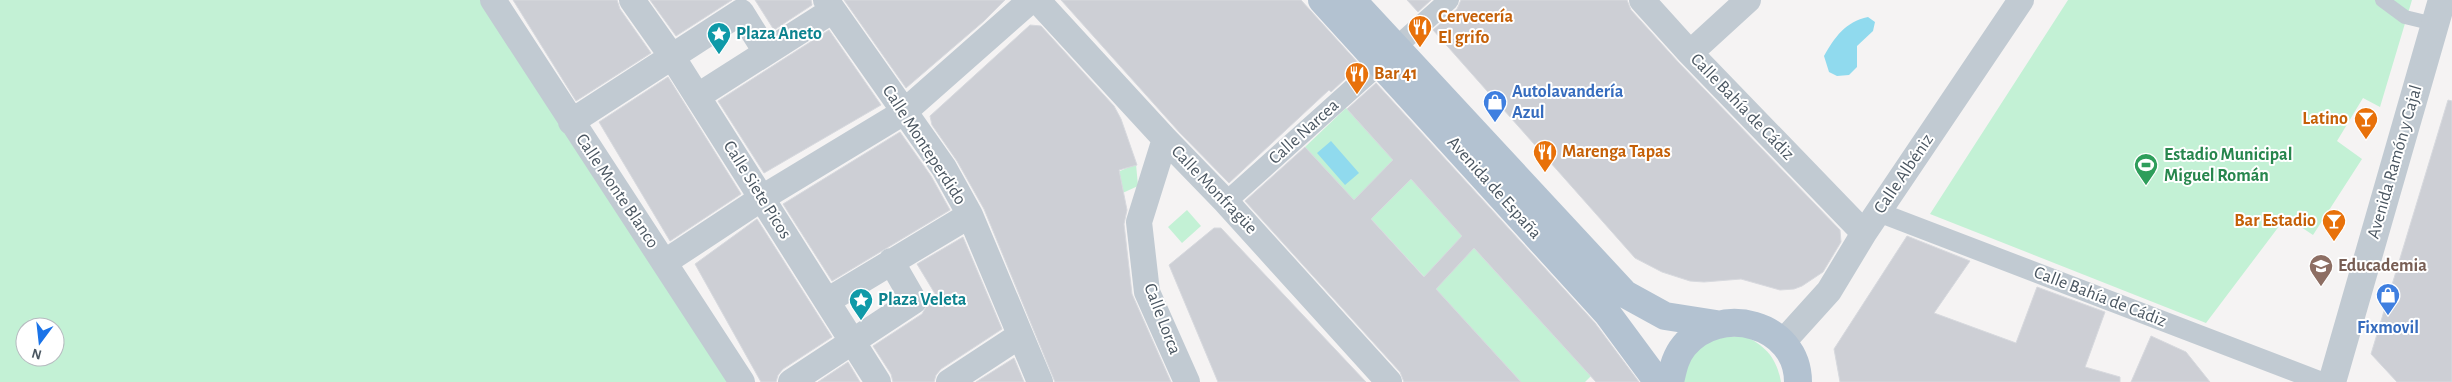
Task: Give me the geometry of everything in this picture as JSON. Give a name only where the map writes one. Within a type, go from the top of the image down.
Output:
[{"type":"main road","name":"Avenida de España","points":[[1322,0],[1388,56],[1625,294],[1665,316],[1716,324],[1734,322],[1751,324],[1768,331],[1791,361]]},
{"type":"main road","name":"Avenida de España","points":[[1352,0],[1388,56],[1606,313],[1658,382]]},
{"type":"main road","points":[[1670,382],[1674,364],[1683,347],[1698,333],[1716,324]]},
{"type":"main road","points":[[1791,361],[1809,382]]},
{"type":"street","name":"Calle Monte Blanco","points":[[493,0],[742,382]]},
{"type":"street","name":"Calle Siete Picos","points":[[632,0],[698,96],[878,382]]},
{"type":"street","points":[[665,262],[762,198],[904,112],[1031,0]]},
{"type":"street","name":"Calle Monfragüe","points":[[1037,0],[1165,139],[1226,202],[1389,382]]},
{"type":"street","name":"Calle Narcea","points":[[1226,202],[1448,0]]},
{"type":"street","name":"Calle Bahía de Cádiz","points":[[1642,0],[1690,53],[1871,222],[2322,382]]},
{"type":"street","points":[[1690,53],[1748,0]]},
{"type":"street","name":"Calle Albéniz","points":[[1791,361],[1871,222],[2021,0]]},
{"type":"street","points":[[698,96],[766,52],[829,5]]},
{"type":"street","name":"Calle Monteperdido","points":[[829,5],[944,168],[970,216],[1040,382]]},
{"type":"street","points":[[571,122],[673,58],[741,12],[766,52]]},
{"type":"street","name":"Avenida Ramón y Cajal","points":[[2332,382],[2438,12]]},
{"type":"street","name":"Calle Lorca","points":[[1165,139],[1139,222],[1147,292],[1187,382]]},
{"type":"street","points":[[827,301],[891,261],[970,216]]},
{"type":"street","points":[[791,382],[914,301],[891,261]]},
{"type":"street","points":[[949,382],[1019,336]]},
{"type":"lane","points":[[2382,0],[2406,17],[2438,12]]},
{"type":"green space","points":[[0,0],[493,0],[742,382],[0,382]]},
{"type":"green space","name":"Estadio Municipal Miguel Román","points":[[2068,0],[2412,0],[2380,107],[2363,98],[2337,141],[2362,159],[2313,235],[2286,217],[2206,323],[1930,214]]},
{"type":"green space","points":[[1346,108],[1591,376],[1585,382],[1521,382],[1305,147]]},
{"type":"green space","points":[[1136,164],[1138,186],[1050,226],[1041,206]]},
{"type":"green space","points":[[1187,210],[1201,226],[1182,243],[1168,227]]},
{"type":"green space","points":[[1744,336],[1769,353],[1781,382],[1680,382],[1686,359],[1711,338]]},
{"type":"water","points":[[1868,17],[1875,22],[1873,31],[1857,46],[1857,67],[1849,75],[1837,76],[1829,72],[1824,56],[1832,43],[1847,27],[1860,19]]},
{"type":"water","points":[[1331,141],[1359,173],[1345,185],[1317,153]]},
{"type":"building","points":[[513,0],[617,0],[620,9],[651,53],[576,101]]},
{"type":"building","points":[[650,0],[732,0],[676,36]]},
{"type":"building","points":[[755,0],[811,0],[812,5],[774,30]]},
{"type":"building","points":[[844,0],[1005,0],[984,21],[906,88]]},
{"type":"building","points":[[1061,0],[1301,0],[1360,65],[1331,92],[1329,90],[1229,183],[1180,133]]},
{"type":"building","points":[[1407,0],[1431,0],[1418,12]]},
{"type":"building","points":[[1461,0],[1627,0],[1631,10],[1679,63],[1840,230],[1841,242],[1823,272],[1802,286],[1794,289],[1780,290],[1741,279],[1704,282],[1690,281],[1662,272],[1635,258],[1433,30],[1457,9]]},
{"type":"building","points":[[1030,25],[1041,26],[1114,106],[1121,119],[1137,165],[1119,170],[1127,210],[1124,224],[1132,294],[1171,382],[1055,382],[984,209],[957,161],[932,125],[930,116]]},
{"type":"building","points":[[829,30],[881,105],[764,173],[718,101]]},
{"type":"building","points":[[668,77],[741,194],[670,241],[599,122]]},
{"type":"building","points":[[1376,83],[1595,323],[1639,382],[1596,382],[1474,248],[1436,289],[1521,382],[1404,382],[1400,372],[1245,201],[1305,147],[1354,200],[1393,160],[1347,109]],"holes":[[[1411,179],[1462,236],[1424,277],[1371,219]]]},
{"type":"building","points":[[2448,100],[2452,101],[2452,382],[2397,382],[2371,354]]},
{"type":"building","points":[[900,132],[931,176],[950,210],[832,281],[783,204]]},
{"type":"building","points":[[757,219],[832,337],[783,369],[778,375],[776,382],[761,382],[695,264]]},
{"type":"building","points":[[1214,228],[1221,228],[1366,382],[1218,382],[1169,265]]},
{"type":"building","points":[[1907,236],[1970,261],[1934,313],[2016,343],[2037,287],[2105,312],[2085,367],[2120,377],[2120,382],[1840,382],[1834,349]]},
{"type":"building","points":[[963,237],[1002,329],[941,369],[936,375],[934,382],[893,382],[891,374],[873,346],[922,314],[929,302],[937,297],[917,264]]},
{"type":"building","points":[[2151,336],[2186,352],[2210,382],[2131,382]]},
{"type":"building","points":[[1014,358],[1024,382],[976,382]]},
{"type":"building","points":[[848,362],[860,382],[818,382]]},
{"type":"place","name":"Cervecería El grifo","points":[[1420,48]]},
{"type":"place","name":"Plaza Aneto","points":[[719,55]]},
{"type":"place","name":"Bar 41","points":[[1357,95]]},
{"type":"place","name":"Autolavandería Azul","points":[[1495,123]]},
{"type":"place","name":"Latino","points":[[2366,140]]},
{"type":"place","name":"Marenga Tapas","points":[[1545,173]]},
{"type":"place","name":"Estadio Municipal Miguel Román","points":[[2146,186]]},
{"type":"place","name":"Bar Estadio","points":[[2334,242]]},
{"type":"place","name":"Educademia","points":[[2321,287]]},
{"type":"place","name":"Fixmovil","points":[[2388,316]]},
{"type":"place","name":"Plaza Veleta","points":[[861,321]]}]
